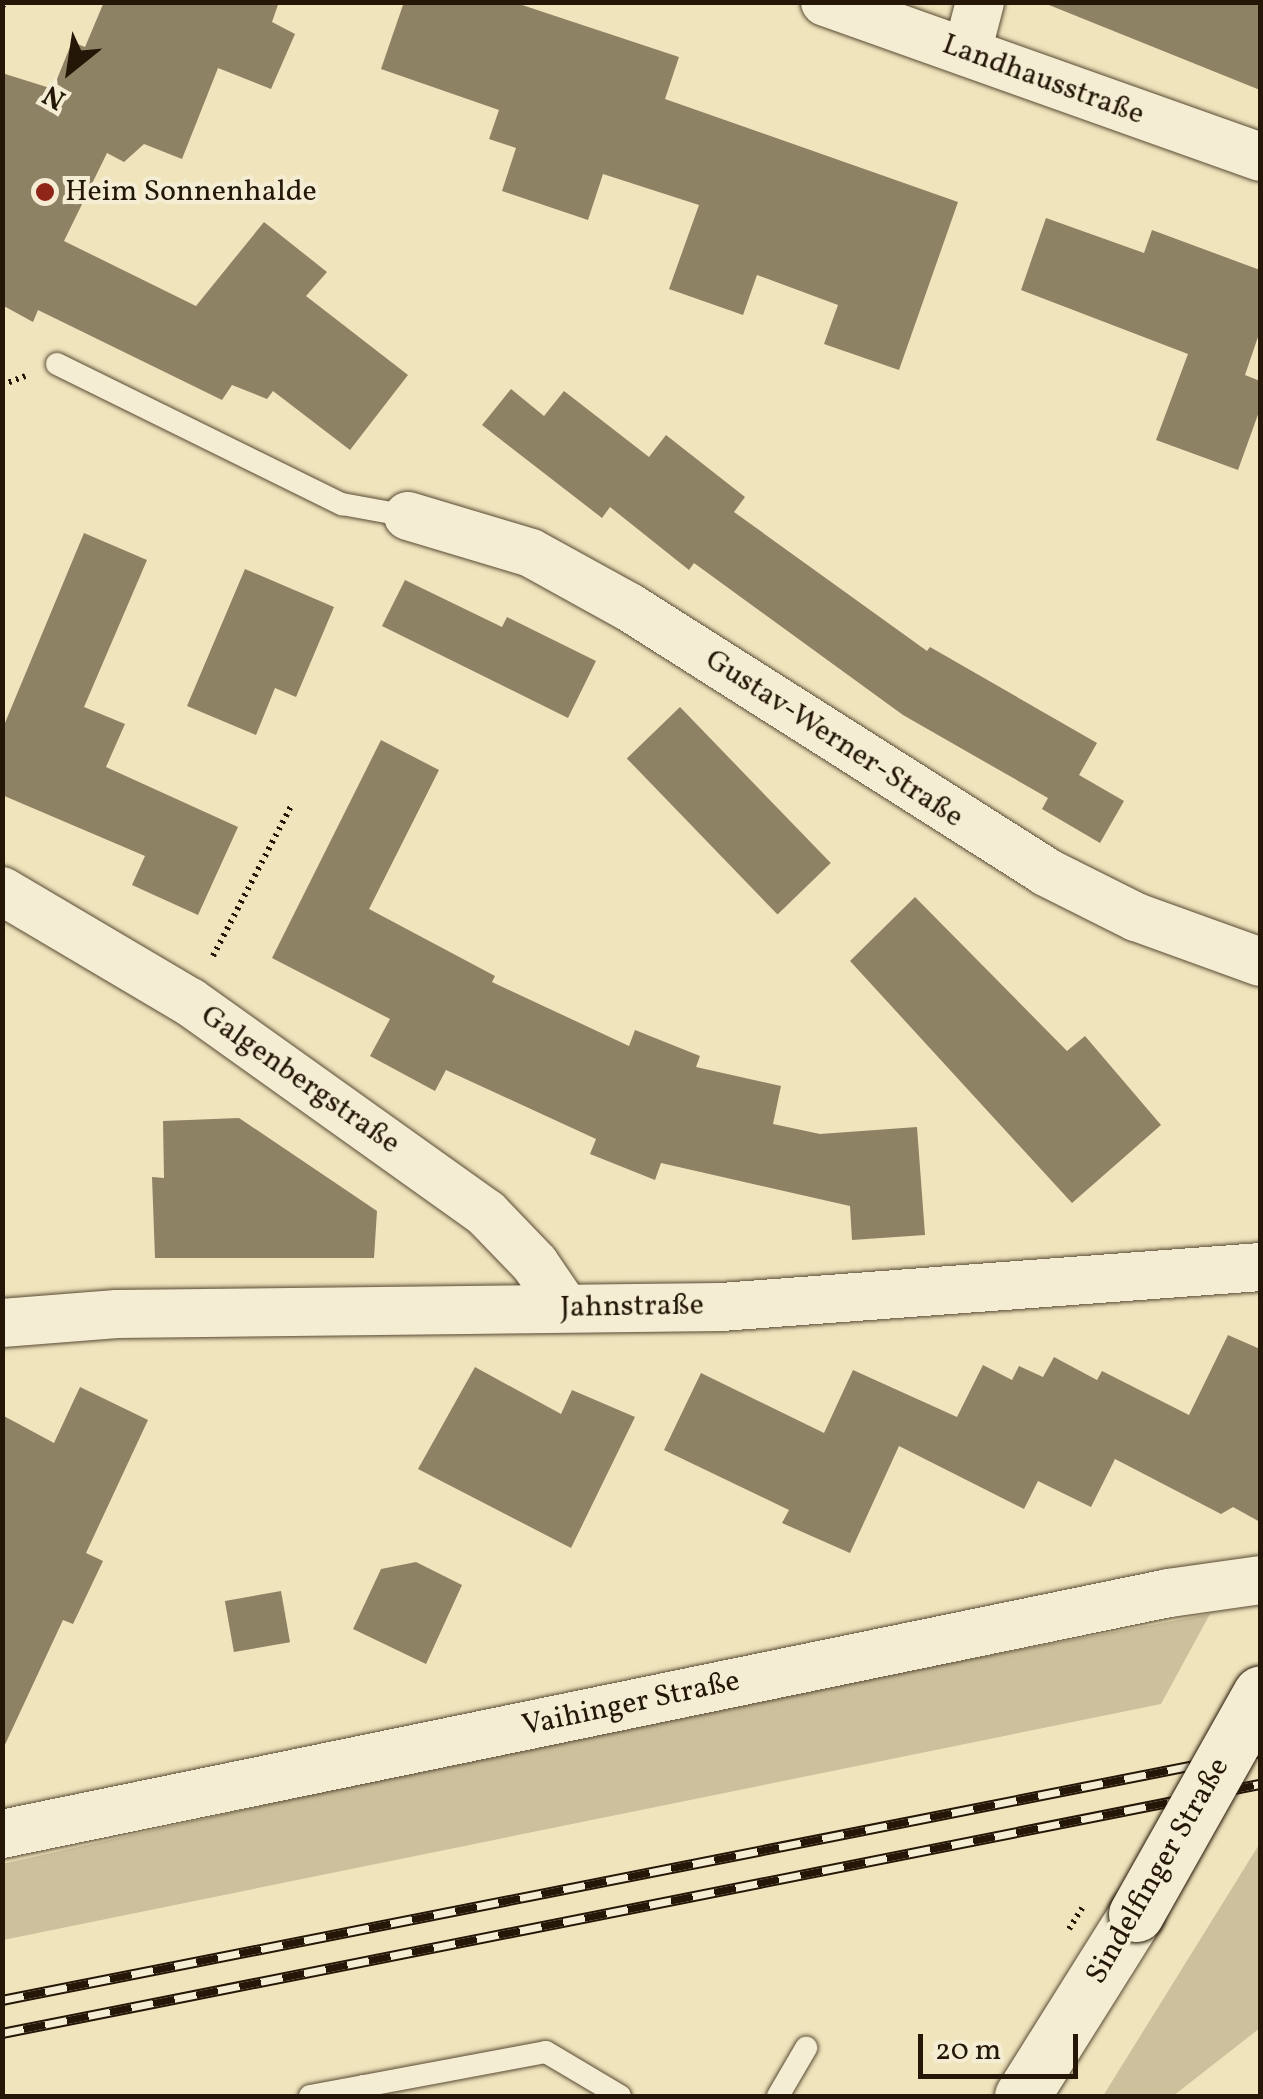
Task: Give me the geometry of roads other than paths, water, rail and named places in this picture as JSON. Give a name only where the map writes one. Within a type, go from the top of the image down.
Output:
[{"type":"main road","name":"Sindelfinger Straße","points":[[1022,2096],[1136,1914],[1260,1694]]},
{"type":"street","name":"Landhausstraße","points":[[825,2],[1260,157]]},
{"type":"street","points":[[967,52],[980,2]]},
{"type":"street","name":"Gustav-Werner-Straße","points":[[408,516],[531,553],[629,607],[1046,872],[1136,917],[1260,962]]},
{"type":"street","name":"Galgenbergstraße","points":[[2,892],[190,1002],[486,1213],[535,1264],[564,1308]]},
{"type":"street","name":"Jahnstraße","points":[[2,1323],[117,1314],[721,1306],[1260,1267]]},
{"type":"street","name":"Vaihinger Straße","points":[[2,1834],[1169,1593],[1260,1580]]},
{"type":"lane","points":[[57,364],[342,504],[408,516]]},
{"type":"lane","points":[[778,2096],[806,2048]]},
{"type":"lane","points":[[310,2096],[361,2091],[546,2052],[620,2096]]},
{"type":"railway","points":[[2,2000],[1260,1752]]},
{"type":"railway","points":[[2,2033],[1260,1784]]},
{"type":"place","name":"Heim Sonnenhalde","points":[[45,192]]}]
